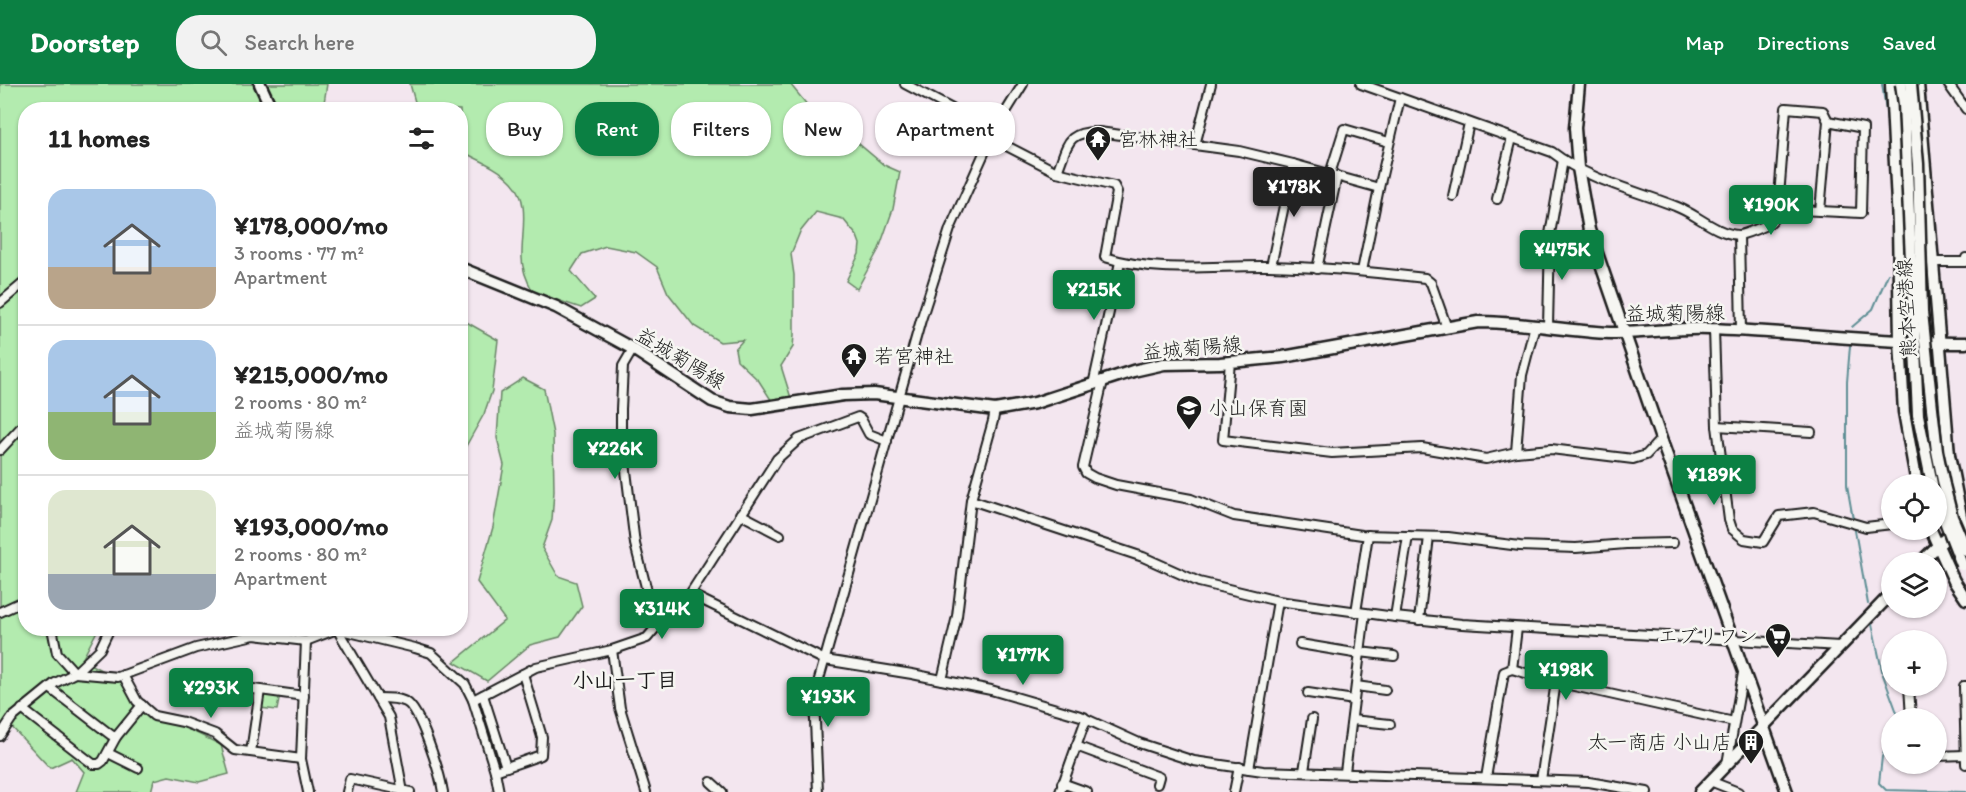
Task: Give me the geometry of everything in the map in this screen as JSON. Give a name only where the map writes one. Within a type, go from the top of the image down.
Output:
[{"type":"main road","points":[[260,84],[268,102]]},
{"type":"main road","points":[[1579,84],[1575,128],[1578,168],[1589,230],[1787,792]]},
{"type":"main road","name":"熊本空港線","points":[[1891,84],[1899,224],[1900,341],[1904,412],[1915,474]]},
{"type":"main road","name":"熊本空港線","points":[[1901,84],[1904,104],[1918,415],[1930,474]]},
{"type":"main road","name":"熊本空港線","points":[[1911,84],[1918,164],[1922,312],[1937,452],[1952,517],[1966,550]]},
{"type":"main road","name":"熊本空港線","points":[[1918,84],[1949,455],[1965,522],[1931,552]]},
{"type":"main road","name":"益城菊陽線","points":[[468,271],[556,308],[633,349],[712,401],[730,408],[752,409],[843,395],[874,394],[995,410],[1035,403],[1133,371],[1164,364],[1230,362],[1283,357],[1478,322],[1510,322],[1626,333],[1714,329],[1966,343]]},
{"type":"main road","points":[[1947,526],[1966,573]]},
{"type":"main road","points":[[1935,540],[1954,581],[1966,599]]},
{"type":"main road","points":[[1700,792],[1881,604]]},
{"type":"street","points":[[905,84],[937,102]]},
{"type":"street","points":[[1012,102],[1023,84]]},
{"type":"street","points":[[1195,145],[1211,84]]},
{"type":"street","points":[[1361,84],[1552,152],[1578,168],[1633,192],[1678,207],[1705,224],[1739,235],[1771,223],[1778,209],[1786,108],[1823,111],[1828,121],[1820,211]]},
{"type":"street","points":[[1948,84],[1966,109]]},
{"type":"street","points":[[1362,271],[1400,98]]},
{"type":"street","points":[[1778,209],[1861,213],[1863,128],[1828,121]]},
{"type":"street","points":[[1454,196],[1455,171],[1469,123]]},
{"type":"street","points":[[1317,269],[1333,175],[1344,129],[1389,142]]},
{"type":"street","points":[[1057,171],[1070,139],[1082,132],[1099,132],[1239,151],[1379,188]]},
{"type":"street","points":[[1497,199],[1512,138]]},
{"type":"street","points":[[1015,147],[1057,171],[1113,186],[1117,192],[1105,257],[1120,262],[1171,266],[1271,266],[1362,271],[1425,278],[1431,283],[1447,328]]},
{"type":"street","points":[[818,792],[814,697],[930,290],[950,229],[983,156]]},
{"type":"street","points":[[1548,327],[1550,234],[1563,160]]},
{"type":"street","points":[[1271,266],[1293,164]]},
{"type":"street","points":[[1739,235],[1741,330]]},
{"type":"street","points":[[1932,262],[1965,262],[1966,258]]},
{"type":"street","points":[[1120,262],[1083,467],[1086,473],[1116,485],[1191,499],[1234,516],[1368,535],[1448,537],[1503,546],[1530,547],[1576,548],[1673,543]]},
{"type":"street","points":[[0,303],[18,288]]},
{"type":"street","points":[[1516,452],[1522,375],[1535,325]]},
{"type":"street","points":[[1714,329],[1717,426],[1728,520],[1732,529],[1744,538],[1763,542],[1779,516],[1814,512],[1858,526],[1881,525]]},
{"type":"street","points":[[473,700],[536,667],[612,650],[647,638],[658,626],[658,611],[646,591],[635,544],[621,430],[623,366],[633,349]]},
{"type":"street","points":[[1230,362],[1223,440],[1332,453],[1422,448],[1486,459],[1516,452],[1551,449],[1633,459],[1646,455],[1661,439]]},
{"type":"street","points":[[942,680],[957,616],[971,500],[995,410]]},
{"type":"street","points":[[658,611],[690,594],[777,459],[799,439],[858,417],[869,434],[887,441]]},
{"type":"street","points":[[1717,426],[1811,432]]},
{"type":"street","points":[[0,450],[18,431]]},
{"type":"street","points":[[971,500],[1143,557],[1199,582],[1278,601],[1419,620],[1517,628],[1840,646]]},
{"type":"street","points":[[740,514],[780,535]]},
{"type":"street","points":[[1356,612],[1368,535]]},
{"type":"street","points":[[1395,617],[1408,536]]},
{"type":"street","points":[[1419,620],[1430,537]]},
{"type":"street","points":[[690,594],[825,660],[991,690],[1084,717],[1139,743],[1194,761],[1249,769],[1589,782],[1647,792]]},
{"type":"street","points":[[1249,769],[1278,601]]},
{"type":"street","points":[[0,612],[18,604]]},
{"type":"street","points":[[1345,772],[1365,613]]},
{"type":"street","points":[[1512,669],[1517,628]]},
{"type":"street","points":[[54,636],[57,653],[75,674],[118,676],[196,648],[250,636]]},
{"type":"street","points":[[0,736],[12,718],[22,709],[50,688],[75,674],[100,649],[106,636]]},
{"type":"street","points":[[262,636],[306,641],[319,636]]},
{"type":"street","points":[[342,636],[389,717],[405,791],[350,779],[347,792]]},
{"type":"street","points":[[365,636],[431,653],[465,684],[473,700],[495,771],[499,792]]},
{"type":"street","points":[[306,641],[301,759],[308,792]]},
{"type":"street","points":[[1300,645],[1394,656]]},
{"type":"street","points":[[612,650],[620,708],[645,792]]},
{"type":"street","points":[[1727,764],[1744,668]]},
{"type":"street","points":[[1486,778],[1504,672],[1512,669],[1556,682],[1734,722]]},
{"type":"street","points":[[495,771],[541,755],[542,737],[523,674]]},
{"type":"street","points":[[123,675],[137,701],[154,716],[183,722],[215,734],[235,750],[301,759]]},
{"type":"street","points":[[1541,780],[1556,682]]},
{"type":"street","points":[[1356,686],[1385,690]]},
{"type":"street","points":[[1966,686],[1964,686],[1966,764]]},
{"type":"street","points":[[50,688],[116,737]]},
{"type":"street","points":[[250,753],[256,689],[304,696]]},
{"type":"street","points":[[1308,693],[1354,700]]},
{"type":"street","points":[[483,694],[506,767]]},
{"type":"street","points":[[378,698],[391,698],[406,702],[414,708],[422,724],[443,792]]},
{"type":"street","points":[[22,709],[93,764],[99,764],[116,737],[142,705]]},
{"type":"street","points":[[1086,719],[1061,788],[1087,792]]},
{"type":"street","points":[[1304,771],[1312,719]]},
{"type":"street","points":[[1352,720],[1390,724]]},
{"type":"street","points":[[1077,746],[1159,777]]},
{"type":"street","points":[[108,753],[138,768]]},
{"type":"street","points":[[1947,756],[1965,755]]},
{"type":"street","points":[[1234,792],[1239,768]]},
{"type":"street","points":[[1710,781],[1738,792]]},
{"type":"street","points":[[711,782],[722,792]]},
{"type":"green space","points":[[0,84],[327,84],[324,102],[18,102],[18,636],[94,636],[82,660],[122,681],[134,704],[154,720],[184,727],[221,745],[229,774],[199,782],[169,776],[154,780],[151,792],[76,792],[84,772],[72,758],[50,768],[9,724],[0,726]]},
{"type":"green space","points":[[410,84],[790,84],[805,102],[783,102],[783,156],[863,156],[863,147],[884,165],[900,172],[893,209],[879,249],[857,289],[846,281],[859,254],[860,244],[857,236],[843,219],[816,212],[800,232],[791,254],[794,275],[793,347],[781,366],[791,398],[773,403],[759,381],[737,360],[735,349],[743,340],[720,342],[694,326],[668,293],[657,267],[636,252],[606,246],[582,254],[571,271],[595,299],[581,308],[533,292],[523,267],[524,218],[518,190],[501,172],[468,154],[468,102],[415,102]]},
{"type":"green space","points":[[468,323],[498,340],[492,391],[484,414],[468,443]]},
{"type":"green space","points":[[523,378],[544,389],[553,434],[552,520],[542,548],[558,576],[576,582],[582,606],[560,637],[530,645],[487,681],[454,662],[505,620],[477,582],[493,527],[504,465],[497,438],[500,393]]},
{"type":"green space","points":[[262,693],[280,695],[277,710],[260,708]]},
{"type":"waterway","points":[[1882,84],[1890,149],[1893,259]]},
{"type":"waterway","points":[[1852,327],[1873,309],[1888,274]]},
{"type":"waterway","points":[[1850,346],[1847,382],[1847,485],[1868,604]]},
{"type":"waterway","points":[[1872,624],[1883,675],[1895,708]]},
{"type":"waterway","points":[[1881,766],[1879,783],[1886,790],[1966,792]]},
{"type":"place","name":"宮林神社","points":[[1098,162]]},
{"type":"place","name":"若宮神社","points":[[854,379]]},
{"type":"place","name":"小山保育園","points":[[1189,431]]},
{"type":"place","name":"エブリワン","points":[[1778,659]]},
{"type":"place","name":"太一商店 小山店","points":[[1751,765]]},
{"type":"district","name":"小山一丁目","points":[[625,680]]}]
